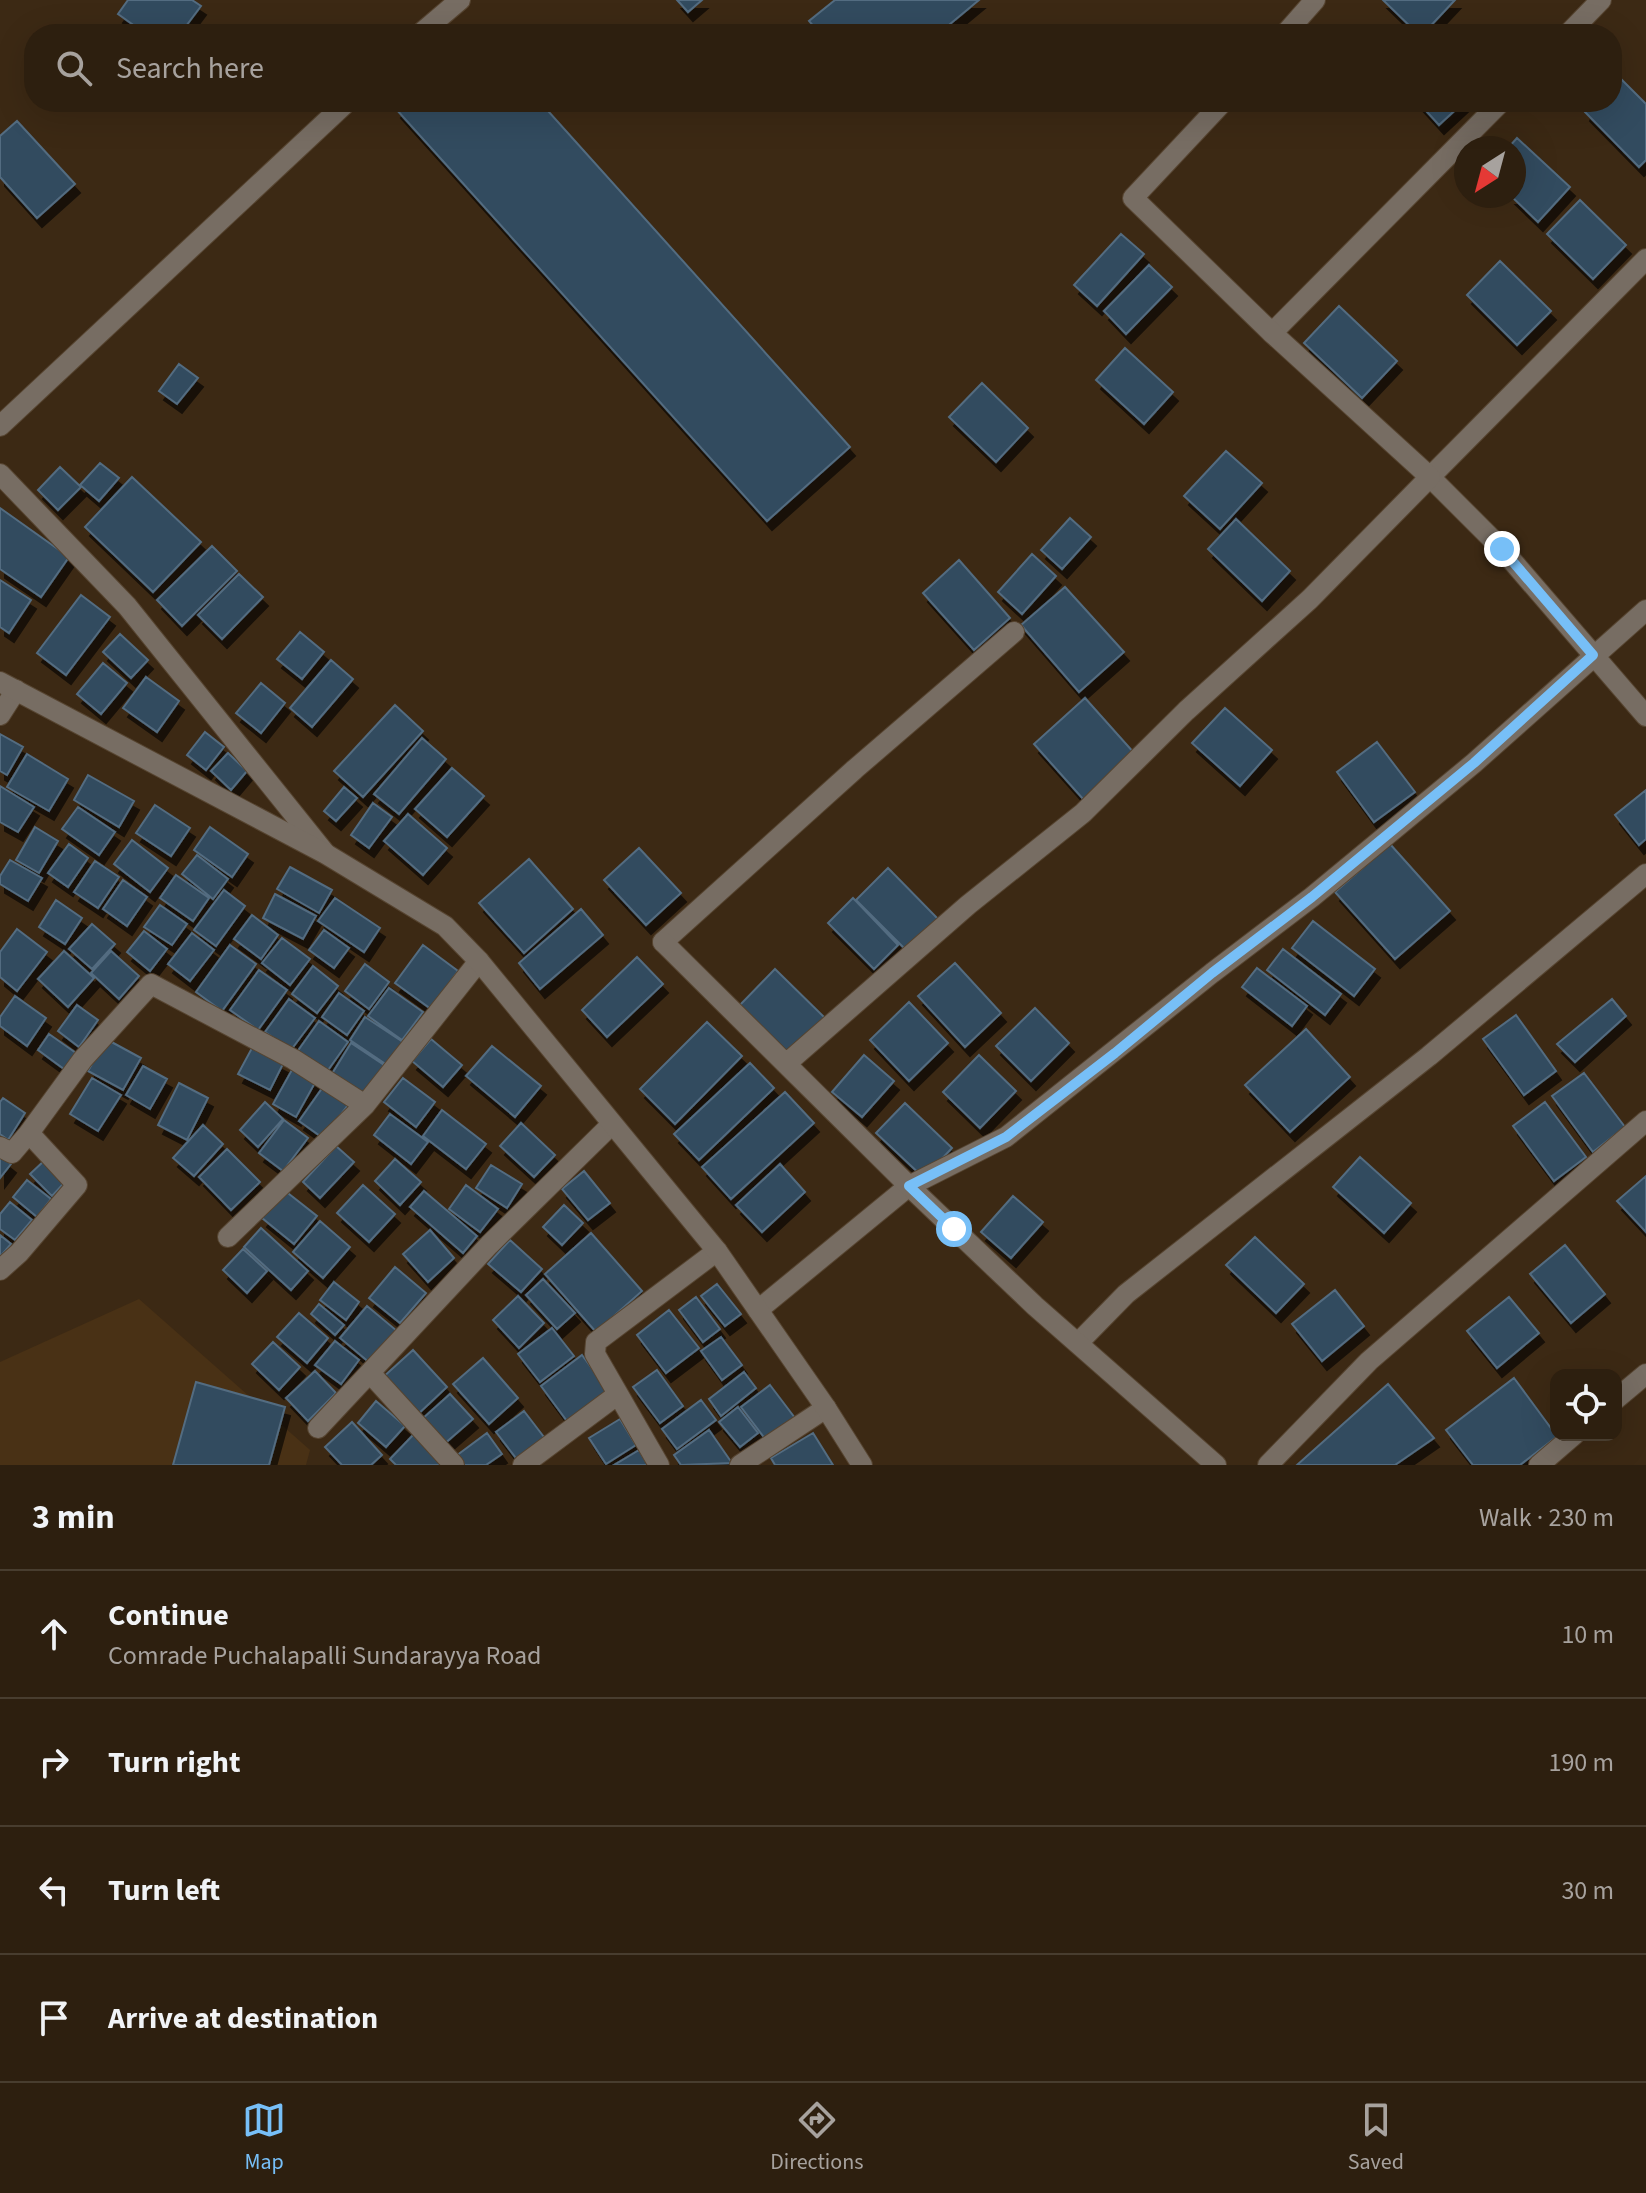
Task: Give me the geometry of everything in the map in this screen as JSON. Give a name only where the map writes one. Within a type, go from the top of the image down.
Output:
[{"type":"street","points":[[432,24],[460,0]]},
{"type":"street","points":[[1294,24],[1315,0]]},
{"type":"street","points":[[1578,24],[1601,0]]},
{"type":"street","points":[[0,426],[336,112]]},
{"type":"street","points":[[1214,112],[1133,198],[1272,333],[1430,477],[1502,549],[1646,716]]},
{"type":"street","points":[[1272,333],[1491,112]]},
{"type":"street","points":[[787,1063],[968,905],[1083,813],[1186,711],[1310,599],[1646,259]]},
{"type":"street","points":[[0,474],[127,606],[326,854]]},
{"type":"street","points":[[758,1310],[909,1186],[1006,1137],[1115,1053],[1212,973],[1312,897],[1474,763],[1646,610]]},
{"type":"street","points":[[1014,632],[855,769],[663,942],[909,1186],[1078,1343],[1216,1465]]},
{"type":"street","points":[[0,715],[8,686],[326,854],[445,926],[479,961],[717,1251],[862,1465]]},
{"type":"street","points":[[1078,1343],[1126,1294],[1417,1066],[1646,874]]},
{"type":"street","points":[[228,1237],[365,1105],[479,961]]},
{"type":"street","points":[[0,1147],[12,1153],[83,1059],[151,984],[293,1059],[365,1105]]},
{"type":"street","points":[[1268,1465],[1369,1361],[1646,1121]]},
{"type":"street","points":[[318,1428],[489,1245],[612,1124]]},
{"type":"street","points":[[0,1270],[19,1253],[77,1185],[29,1133]]},
{"type":"street","points":[[659,1465],[595,1354],[596,1342],[717,1251]]},
{"type":"street","points":[[370,1373],[454,1465]]},
{"type":"street","points":[[1622,1394],[1646,1374]]},
{"type":"street","points":[[523,1465],[617,1395]]},
{"type":"street","points":[[740,1465],[826,1408]]},
{"type":"street","points":[[1539,1465],[1567,1441]]},
{"type":"shaded area","points":[[139,1299],[310,1450],[306,1465],[0,1465],[0,1362]]},
{"type":"building","points":[[128,0],[192,0],[201,6],[188,24],[132,24],[118,14]]},
{"type":"building","points":[[677,0],[702,0],[688,12]]},
{"type":"building","points":[[835,0],[979,0],[950,24],[812,24],[809,21]]},
{"type":"building","points":[[1383,0],[1455,0],[1432,24],[1408,24]]},
{"type":"building","points":[[1622,80],[1646,104],[1646,160],[1639,167],[1585,112],[1622,112]]},
{"type":"building","points":[[399,112],[549,112],[850,447],[767,521]]},
{"type":"building","points":[[1427,112],[1453,112],[1439,125]]},
{"type":"building","points":[[17,121],[75,184],[37,218],[0,177],[0,136]]},
{"type":"building","points":[[1526,146],[1570,187],[1538,222],[1523,208],[1526,208]]},
{"type":"building","points":[[1580,200],[1626,245],[1593,279],[1547,234]]},
{"type":"building","points":[[1121,234],[1144,254],[1097,306],[1074,285]]},
{"type":"building","points":[[1500,261],[1551,311],[1517,345],[1467,295]]},
{"type":"building","points":[[1149,265],[1172,287],[1126,334],[1104,311]]},
{"type":"building","points":[[1339,306],[1397,361],[1362,398],[1304,343]]},
{"type":"building","points":[[1125,348],[1173,392],[1144,424],[1096,380]]},
{"type":"building","points":[[179,364],[198,378],[177,404],[159,391]]},
{"type":"building","points":[[982,383],[1028,428],[996,462],[949,417]]},
{"type":"building","points":[[1226,451],[1262,483],[1220,529],[1184,496]]},
{"type":"building","points":[[100,463],[119,478],[99,501],[80,485]]},
{"type":"building","points":[[60,467],[81,487],[58,510],[38,490]]},
{"type":"building","points":[[132,477],[201,542],[153,592],[85,527]]},
{"type":"building","points":[[0,508],[69,557],[41,597],[0,569]]},
{"type":"building","points":[[1070,518],[1091,537],[1062,569],[1041,550]]},
{"type":"building","points":[[1236,519],[1290,571],[1262,601],[1208,549]]},
{"type":"building","points":[[212,546],[237,571],[182,626],[157,600]]},
{"type":"building","points":[[1032,554],[1056,576],[1022,614],[998,592]]},
{"type":"building","points":[[959,560],[1010,618],[974,650],[923,593]]},
{"type":"building","points":[[239,574],[263,597],[222,639],[198,615]]},
{"type":"building","points":[[0,580],[31,600],[9,633],[0,627]]},
{"type":"building","points":[[1065,587],[1124,652],[1079,692],[1021,625]]},
{"type":"building","points":[[81,595],[110,617],[66,675],[37,653]]},
{"type":"building","points":[[300,632],[324,652],[302,679],[277,659]]},
{"type":"building","points":[[120,634],[148,660],[131,678],[103,652]]},
{"type":"building","points":[[331,660],[353,679],[312,727],[290,708]]},
{"type":"building","points":[[103,663],[127,683],[101,714],[77,694]]},
{"type":"building","points":[[146,677],[179,701],[157,732],[123,708]]},
{"type":"building","points":[[261,683],[285,703],[261,733],[236,713]]},
{"type":"building","points":[[1085,698],[1135,754],[1084,800],[1034,744]]},
{"type":"building","points":[[395,705],[423,731],[363,797],[334,771]]},
{"type":"building","points":[[1225,708],[1272,750],[1240,786],[1192,743]]},
{"type":"building","points":[[205,732],[224,747],[206,770],[187,755]]},
{"type":"building","points":[[0,734],[23,747],[7,775],[0,771]]},
{"type":"building","points":[[422,738],[446,759],[399,814],[374,794]]},
{"type":"building","points":[[1377,742],[1415,792],[1374,822],[1337,772]]},
{"type":"building","points":[[228,753],[247,771],[231,790],[211,771]]},
{"type":"building","points":[[27,754],[68,779],[49,811],[7,787]]},
{"type":"building","points":[[452,768],[484,796],[447,837],[415,809]]},
{"type":"building","points":[[88,775],[134,801],[119,827],[74,800]]},
{"type":"building","points":[[0,786],[34,807],[18,832],[0,822]]},
{"type":"building","points":[[344,787],[357,798],[336,821],[324,811]]},
{"type":"building","points":[[1646,790],[1646,839],[1639,845],[1615,815]]},
{"type":"building","points":[[373,803],[392,817],[369,848],[351,835]]},
{"type":"building","points":[[155,805],[190,828],[171,856],[136,833]]},
{"type":"building","points":[[78,807],[115,832],[99,855],[62,829]]},
{"type":"building","points":[[408,814],[447,848],[423,875],[384,841]]},
{"type":"building","points":[[35,827],[58,841],[39,873],[16,860]]},
{"type":"building","points":[[210,827],[248,854],[232,877],[194,850]]},
{"type":"building","points":[[132,840],[168,868],[150,892],[114,864]]},
{"type":"building","points":[[69,844],[88,858],[68,887],[48,873]]},
{"type":"building","points":[[1390,844],[1450,911],[1395,959],[1335,892]]},
{"type":"building","points":[[639,848],[681,893],[646,925],[604,880]]},
{"type":"building","points":[[197,855],[228,879],[213,899],[182,874]]},
{"type":"building","points":[[529,859],[573,909],[524,953],[479,903]]},
{"type":"building","points":[[10,860],[42,878],[28,901],[0,884],[0,876]]},
{"type":"building","points":[[95,861],[119,877],[98,908],[74,892]]},
{"type":"building","points":[[290,867],[332,890],[319,913],[277,889]]},
{"type":"building","points":[[888,868],[939,920],[907,951],[856,900]]},
{"type":"building","points":[[176,875],[209,898],[193,921],[160,898]]},
{"type":"building","points":[[123,880],[147,897],[127,926],[103,909]]},
{"type":"building","points":[[224,890],[245,906],[216,946],[194,930]]},
{"type":"building","points":[[275,894],[316,916],[303,939],[263,918]]},
{"type":"building","points":[[335,898],[380,928],[364,952],[318,921]]},
{"type":"building","points":[[853,898],[898,945],[874,969],[828,923]]},
{"type":"building","points":[[56,900],[82,918],[65,944],[39,927]]},
{"type":"building","points":[[160,905],[187,924],[172,945],[144,927]]},
{"type":"building","points":[[581,909],[603,935],[540,989],[519,963]]},
{"type":"building","points":[[252,915],[278,935],[261,959],[234,939]]},
{"type":"building","points":[[1313,921],[1375,969],[1354,996],[1292,948]]},
{"type":"building","points":[[92,924],[115,944],[92,969],[69,949]]},
{"type":"building","points":[[17,929],[47,952],[17,991],[0,977],[0,952]]},
{"type":"building","points":[[324,930],[349,948],[334,968],[309,950]]},
{"type":"building","points":[[144,931],[167,949],[150,971],[127,952]]},
{"type":"building","points":[[192,933],[214,950],[190,981],[168,964]]},
{"type":"building","points":[[282,938],[310,959],[290,985],[262,963]]},
{"type":"building","points":[[230,945],[256,964],[222,1011],[196,992]]},
{"type":"building","points":[[423,945],[458,971],[431,1009],[395,983]]},
{"type":"building","points":[[1283,949],[1341,994],[1325,1015],[1267,970]]},
{"type":"building","points":[[64,951],[94,978],[68,1007],[38,979]]},
{"type":"building","points":[[111,951],[139,976],[119,999],[91,973]]},
{"type":"building","points":[[637,957],[663,984],[607,1037],[582,1010]]},
{"type":"building","points":[[955,963],[1001,1013],[965,1047],[918,996]]},
{"type":"building","points":[[365,964],[389,982],[369,1009],[345,991]]},
{"type":"building","points":[[313,966],[338,986],[317,1013],[292,994]]},
{"type":"building","points":[[1257,968],[1307,1006],[1292,1026],[1242,987]]},
{"type":"building","points":[[775,969],[826,1019],[789,1057],[738,1007]]},
{"type":"building","points":[[259,970],[287,990],[258,1030],[230,1010]]},
{"type":"building","points":[[389,988],[423,1012],[402,1040],[368,1016]]},
{"type":"building","points":[[339,993],[364,1011],[347,1035],[322,1017]]},
{"type":"building","points":[[15,996],[46,1018],[27,1046],[0,1026],[0,1017]]},
{"type":"building","points":[[289,999],[315,1018],[291,1050],[265,1032]]},
{"type":"building","points":[[1612,999],[1626,1016],[1575,1062],[1557,1044]]},
{"type":"building","points":[[909,1002],[948,1043],[909,1081],[870,1040]]},
{"type":"building","points":[[77,1005],[98,1020],[79,1047],[58,1031]]},
{"type":"building","points":[[1035,1008],[1069,1043],[1031,1081],[996,1046]]},
{"type":"building","points":[[1516,1015],[1556,1071],[1524,1095],[1483,1039]]},
{"type":"building","points":[[365,1017],[406,1044],[390,1067],[350,1040]]},
{"type":"building","points":[[319,1021],[348,1042],[326,1073],[297,1052]]},
{"type":"building","points":[[707,1022],[742,1056],[675,1124],[640,1089]]},
{"type":"building","points":[[1306,1029],[1350,1077],[1290,1132],[1245,1085]]},
{"type":"building","points":[[49,1034],[76,1053],[64,1069],[38,1050]]},
{"type":"building","points":[[106,1039],[141,1058],[123,1090],[88,1071]]},
{"type":"building","points":[[431,1039],[462,1065],[443,1087],[412,1061]]},
{"type":"building","points":[[351,1043],[384,1065],[363,1097],[330,1077]]},
{"type":"building","points":[[492,1046],[541,1086],[515,1117],[466,1076]]},
{"type":"building","points":[[252,1048],[283,1064],[270,1090],[238,1074]]},
{"type":"building","points":[[864,1055],[894,1081],[862,1117],[832,1092]]},
{"type":"building","points":[[979,1055],[1016,1091],[980,1128],[943,1092]]},
{"type":"building","points":[[750,1063],[774,1088],[699,1160],[674,1134]]},
{"type":"building","points":[[143,1066],[167,1079],[150,1109],[126,1095]]},
{"type":"building","points":[[293,1068],[316,1081],[296,1117],[273,1104]]},
{"type":"building","points":[[1584,1073],[1625,1127],[1593,1152],[1552,1096]]},
{"type":"building","points":[[92,1078],[121,1095],[98,1131],[70,1114]]},
{"type":"building","points":[[403,1078],[435,1102],[416,1127],[384,1102]]},
{"type":"building","points":[[179,1083],[208,1098],[187,1140],[158,1125]]},
{"type":"building","points":[[323,1087],[348,1105],[323,1138],[299,1121]]},
{"type":"building","points":[[785,1092],[814,1123],[731,1199],[702,1167]]},
{"type":"building","points":[[3,1098],[25,1113],[8,1140],[0,1134],[0,1102]]},
{"type":"building","points":[[265,1102],[283,1119],[258,1147],[240,1130]]},
{"type":"building","points":[[1545,1102],[1586,1157],[1554,1181],[1513,1126]]},
{"type":"building","points":[[905,1103],[952,1148],[924,1178],[876,1133]]},
{"type":"building","points":[[442,1110],[486,1144],[466,1169],[423,1136]]},
{"type":"building","points":[[390,1114],[428,1142],[411,1164],[374,1135]]},
{"type":"building","points":[[284,1120],[308,1138],[283,1171],[259,1153]]},
{"type":"building","points":[[521,1123],[555,1155],[534,1177],[500,1146]]},
{"type":"building","points":[[203,1125],[223,1144],[194,1176],[173,1158]]},
{"type":"building","points":[[336,1146],[354,1162],[320,1198],[303,1182]]},
{"type":"building","points":[[227,1149],[260,1182],[231,1210],[199,1177]]},
{"type":"building","points":[[0,1155],[11,1164],[0,1178]]},
{"type":"building","points":[[1360,1157],[1411,1203],[1384,1233],[1333,1187]]},
{"type":"building","points":[[395,1159],[421,1182],[400,1205],[375,1181]]},
{"type":"building","points":[[45,1160],[66,1181],[52,1196],[30,1174]]},
{"type":"building","points":[[780,1164],[805,1192],[762,1232],[736,1205]]},
{"type":"building","points":[[491,1165],[522,1184],[507,1208],[476,1188]]},
{"type":"building","points":[[584,1171],[610,1203],[588,1220],[562,1189]]},
{"type":"building","points":[[1646,1176],[1646,1232],[1617,1201]]},
{"type":"building","points":[[27,1180],[51,1199],[37,1217],[13,1197]]},
{"type":"building","points":[[363,1185],[395,1214],[369,1242],[337,1213]]},
{"type":"building","points":[[466,1185],[498,1209],[480,1232],[449,1209]]},
{"type":"building","points":[[284,1190],[317,1216],[294,1244],[262,1218]]},
{"type":"building","points":[[424,1191],[477,1236],[463,1253],[410,1207]]},
{"type":"building","points":[[1013,1196],[1043,1222],[1011,1258],[981,1232]]},
{"type":"building","points":[[10,1202],[32,1220],[15,1240],[0,1229],[0,1214]]},
{"type":"building","points":[[564,1205],[583,1223],[562,1245],[543,1227]]},
{"type":"building","points":[[320,1221],[350,1247],[323,1278],[293,1252]]},
{"type":"building","points":[[261,1228],[308,1271],[291,1290],[244,1247]]},
{"type":"building","points":[[430,1230],[454,1258],[428,1282],[403,1254]]},
{"type":"building","points":[[591,1233],[642,1291],[596,1332],[545,1274]]},
{"type":"building","points":[[0,1235],[11,1244],[0,1257]]},
{"type":"building","points":[[1255,1237],[1304,1284],[1276,1313],[1226,1265]]},
{"type":"building","points":[[510,1240],[542,1269],[521,1292],[488,1264]]},
{"type":"building","points":[[1565,1245],[1605,1294],[1571,1323],[1530,1274]]},
{"type":"building","points":[[243,1249],[267,1271],[247,1293],[223,1270]]},
{"type":"building","points":[[395,1267],[426,1293],[400,1323],[369,1298]]},
{"type":"building","points":[[543,1279],[575,1313],[557,1329],[526,1295]]},
{"type":"building","points":[[334,1282],[359,1302],[346,1320],[320,1300]]},
{"type":"building","points":[[717,1284],[741,1314],[725,1326],[701,1296]]},
{"type":"building","points":[[1335,1290],[1364,1326],[1322,1361],[1292,1324]]},
{"type":"building","points":[[518,1296],[544,1323],[519,1348],[493,1320]]},
{"type":"building","points":[[696,1297],[720,1329],[703,1342],[679,1310]]},
{"type":"building","points":[[1509,1297],[1539,1333],[1497,1368],[1467,1331]]},
{"type":"building","points":[[319,1304],[344,1325],[335,1335],[311,1314]]},
{"type":"building","points":[[367,1306],[397,1331],[370,1363],[340,1338]]},
{"type":"building","points":[[669,1310],[699,1348],[666,1373],[637,1335]]},
{"type":"building","points":[[299,1313],[328,1338],[307,1363],[277,1337]]},
{"type":"building","points":[[552,1328],[574,1356],[540,1382],[518,1354]]},
{"type":"building","points":[[721,1337],[742,1365],[722,1380],[701,1351]]},
{"type":"building","points":[[335,1341],[359,1360],[341,1384],[315,1365]]},
{"type":"building","points":[[273,1342],[300,1367],[279,1390],[252,1364]]},
{"type":"building","points":[[413,1350],[447,1387],[416,1416],[381,1379]]},
{"type":"building","points":[[582,1355],[608,1390],[567,1421],[541,1386]]},
{"type":"building","points":[[483,1358],[518,1398],[489,1424],[453,1384]]},
{"type":"building","points":[[657,1370],[683,1406],[660,1423],[633,1387]]},
{"type":"building","points":[[315,1371],[336,1393],[308,1421],[286,1398]]},
{"type":"building","points":[[744,1372],[756,1388],[721,1416],[709,1399]]},
{"type":"building","points":[[1514,1378],[1550,1427],[1551,1441],[1520,1465],[1473,1465],[1446,1430]]},
{"type":"building","points":[[196,1382],[285,1407],[269,1465],[173,1465]]},
{"type":"building","points":[[1388,1384],[1434,1438],[1395,1465],[1297,1465]]},
{"type":"building","points":[[770,1385],[795,1418],[766,1440],[741,1407]]},
{"type":"building","points":[[450,1394],[473,1419],[443,1445],[421,1420]]},
{"type":"building","points":[[701,1400],[716,1420],[677,1449],[662,1429]]},
{"type":"building","points":[[376,1401],[405,1426],[386,1447],[358,1423]]},
{"type":"building","points":[[738,1407],[758,1433],[740,1447],[719,1422]]},
{"type":"building","points":[[524,1411],[547,1441],[519,1462],[496,1432]]},
{"type":"building","points":[[620,1419],[636,1445],[606,1464],[589,1438]]},
{"type":"building","points":[[352,1422],[382,1455],[371,1465],[342,1465],[325,1447]]},
{"type":"building","points":[[709,1430],[732,1463],[681,1465],[674,1455]]},
{"type":"building","points":[[415,1433],[444,1461],[439,1465],[396,1465],[390,1459]]},
{"type":"building","points":[[487,1433],[502,1454],[486,1465],[462,1465],[456,1456]]},
{"type":"building","points":[[813,1433],[833,1465],[775,1465],[771,1458]]},
{"type":"building","points":[[639,1450],[648,1465],[614,1465]]},
{"type":"route","points":[[954,1229],[909,1186],[1006,1137],[1115,1053],[1212,973],[1312,897],[1474,763],[1593,655],[1502,549]]}]
